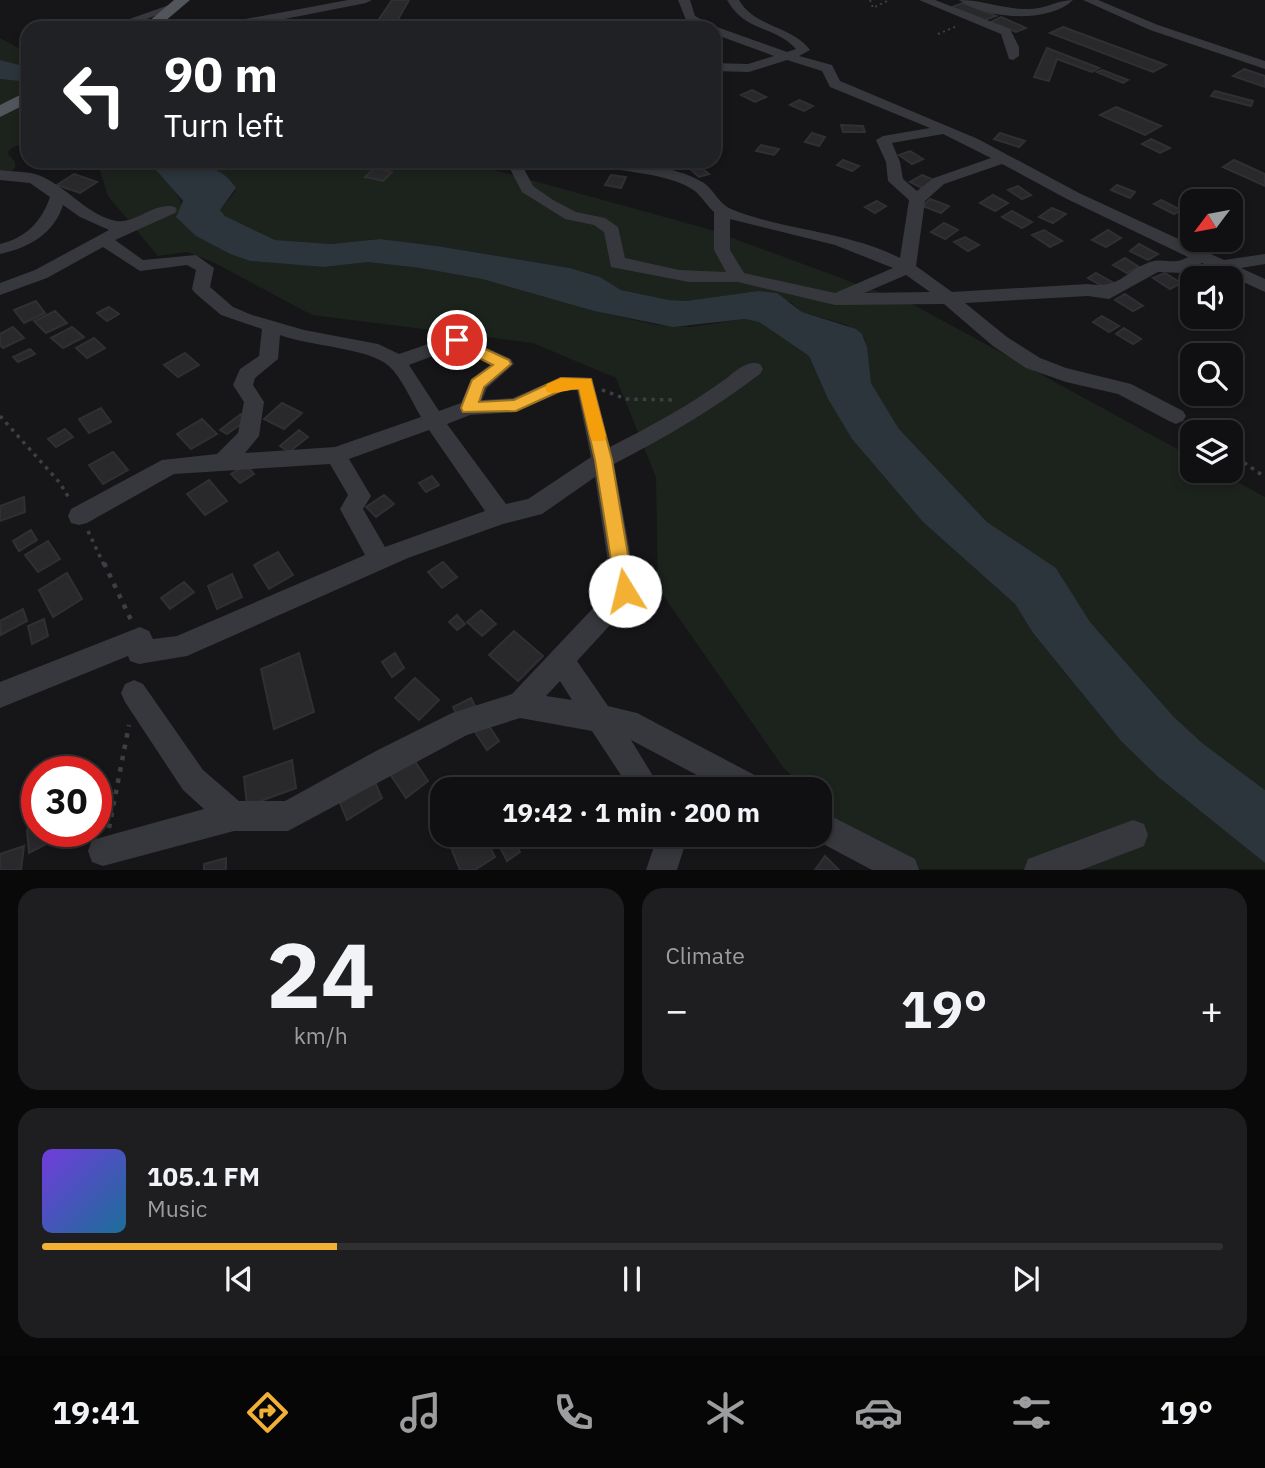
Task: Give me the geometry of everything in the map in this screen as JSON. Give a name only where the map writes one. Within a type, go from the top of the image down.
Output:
[{"type":"main road","points":[[157,21],[180,3]]},
{"type":"main road","points":[[5,109],[21,100]]},
{"type":"street","points":[[260,21],[366,0]]},
{"type":"street","points":[[684,0],[690,18],[696,21]]},
{"type":"street","points":[[721,67],[749,68],[804,50],[796,39],[754,24],[733,0]]},
{"type":"street","points":[[965,0],[986,7],[1036,12],[1050,10],[1067,0]]},
{"type":"street","points":[[1089,0],[1117,14],[1176,36],[1265,65]]},
{"type":"street","points":[[931,1],[1006,32],[1013,47],[1013,56]]},
{"type":"street","points":[[130,21],[180,3]]},
{"type":"street","points":[[277,18],[286,21]]},
{"type":"street","points":[[721,32],[827,68],[835,84],[878,100],[1004,158],[1073,196],[1221,266],[1265,259]]},
{"type":"street","points":[[916,199],[896,181],[893,162],[883,140],[944,130]]},
{"type":"street","points":[[907,268],[916,199],[939,181],[1004,158]]},
{"type":"street","points":[[516,168],[527,189],[571,216],[599,221],[612,230],[617,263],[648,264],[661,271],[715,278],[738,277],[835,299],[950,298],[1088,290],[1109,293],[1155,266],[1182,268],[1201,256]]},
{"type":"street","points":[[618,168],[664,175],[698,187],[722,212],[866,248],[907,268],[950,298],[1005,348],[1030,362],[1045,370],[1128,390],[1176,415]]},
{"type":"street","points":[[0,175],[34,179],[86,214],[109,225],[127,227]]},
{"type":"street","points":[[0,249],[18,245],[50,220],[58,195]]},
{"type":"street","points":[[0,289],[41,274],[127,227],[169,210]]},
{"type":"street","points":[[722,212],[722,250],[738,277]]},
{"type":"street","points":[[105,241],[140,266],[190,259],[205,268],[201,289],[227,311],[248,320],[272,325],[300,336],[378,351],[397,362],[435,422],[502,515]]},
{"type":"street","points":[[835,299],[907,268]]},
{"type":"street","points":[[1243,276],[1265,286]]},
{"type":"street","points":[[221,464],[248,436],[254,402],[243,385],[247,374],[268,359],[272,325]]},
{"type":"street","points":[[397,362],[457,340],[504,364],[478,384],[469,408]]},
{"type":"street","points":[[0,695],[139,646],[178,648],[380,560],[502,515],[534,507],[603,460],[664,429],[714,398],[753,369]]},
{"type":"street","points":[[79,516],[170,466],[336,454],[435,422],[469,408],[516,405],[561,384],[585,383],[603,460],[625,591],[520,705]]},
{"type":"street","points":[[336,454],[360,496],[351,509],[380,560]]},
{"type":"street","points":[[561,660],[639,777]]},
{"type":"street","points":[[134,693],[193,780],[234,816]]},
{"type":"street","points":[[103,851],[234,816],[288,816],[386,761],[462,723],[520,705],[627,723],[729,777]]},
{"type":"street","points":[[832,832],[904,870]]},
{"type":"street","points":[[1039,870],[1133,835]]},
{"type":"street","points":[[662,870],[669,847]]},
{"type":"path","points":[[870,0],[873,8],[889,0]]},
{"type":"path","points":[[585,383],[626,399],[714,398]]},
{"type":"path","points":[[0,416],[60,483],[79,516],[139,646]]},
{"type":"path","points":[[1243,462],[1265,477]]},
{"type":"path","points":[[103,851],[134,693]]},
{"type":"shaded area","points":[[0,38],[21,49],[21,65],[0,60]]},
{"type":"shaded area","points":[[0,60],[21,65],[21,81],[0,79]]},
{"type":"shaded area","points":[[0,79],[21,81],[21,145],[9,150],[8,154],[15,162],[15,168],[0,179]]},
{"type":"shaded area","points":[[99,168],[155,168],[176,193],[196,236],[250,261],[324,267],[368,262],[420,268],[482,279],[594,311],[657,325],[691,327],[745,319],[759,322],[809,356],[828,399],[852,439],[923,522],[1015,604],[1033,633],[1121,741],[1158,777],[1265,863],[1265,869],[883,869],[832,817],[832,777],[793,777],[783,767],[658,588],[656,477],[616,378],[533,343],[312,315],[213,262],[187,252],[158,256],[108,196]]},
{"type":"shaded area","points":[[153,168],[211,168],[218,171],[236,188],[220,210],[225,216],[275,240],[331,244],[380,239],[437,246],[570,268],[600,277],[621,290],[669,300],[686,301],[758,291],[777,293],[802,312],[856,329],[862,334],[867,347],[871,383],[899,429],[987,522],[1056,568],[1090,622],[1174,717],[1201,742],[1265,790],[1265,863],[1158,777],[1121,741],[1033,633],[1015,604],[923,522],[852,439],[828,399],[809,356],[759,322],[745,319],[673,327],[594,311],[482,279],[420,268],[368,262],[324,267],[250,261],[196,236],[176,217],[183,201]]},
{"type":"shaded area","points":[[208,168],[487,168],[708,229],[914,305],[1180,450],[1180,483],[1239,483],[1265,497],[1265,790],[1201,742],[1174,717],[1090,622],[1056,568],[987,522],[899,429],[871,383],[862,334],[847,325],[802,312],[791,302],[758,291],[686,301],[669,300],[621,290],[600,277],[570,268],[437,246],[380,239],[331,244],[275,240],[225,216],[220,210],[236,188],[231,181]]},
{"type":"building","points":[[392,0],[409,0],[397,21],[378,21]]},
{"type":"building","points":[[963,3],[996,16],[985,20],[952,7]]},
{"type":"building","points":[[1001,17],[1026,28],[1016,32],[991,22]]},
{"type":"building","points":[[1063,27],[1166,65],[1153,72],[1050,33]]},
{"type":"building","points":[[1047,48],[1099,68],[1092,72],[1057,59],[1049,81],[1034,77]]},
{"type":"building","points":[[1244,69],[1265,76],[1265,87],[1233,76]]},
{"type":"building","points":[[1102,70],[1128,80],[1123,83],[1097,72]]},
{"type":"building","points":[[752,90],[766,97],[755,102],[741,95]]},
{"type":"building","points":[[1215,91],[1253,101],[1251,106],[1211,96]]},
{"type":"building","points":[[799,100],[813,106],[804,111],[790,105]]},
{"type":"building","points":[[1116,107],[1161,126],[1145,135],[1100,115]]},
{"type":"building","points":[[841,125],[863,126],[865,132],[843,132]]},
{"type":"building","points":[[812,133],[825,137],[819,146],[805,142]]},
{"type":"building","points":[[1000,133],[1025,141],[1019,147],[994,139]]},
{"type":"building","points":[[1151,139],[1170,148],[1160,153],[1142,144]]},
{"type":"building","points":[[761,145],[779,149],[774,155],[756,151]]},
{"type":"building","points":[[910,151],[923,159],[912,164],[899,155]]},
{"type":"building","points":[[843,160],[859,166],[852,171],[837,165]]},
{"type":"building","points":[[1234,160],[1265,174],[1265,186],[1223,167]]},
{"type":"building","points":[[375,168],[392,172],[383,181],[365,177]]},
{"type":"building","points":[[689,168],[702,168],[709,174],[699,177]]},
{"type":"building","points":[[74,174],[97,182],[80,193],[57,185]]},
{"type":"building","points":[[611,175],[626,177],[621,188],[605,185]]},
{"type":"building","points":[[922,175],[934,180],[922,188],[910,182]]},
{"type":"building","points":[[1117,185],[1135,192],[1130,198],[1111,190]]},
{"type":"building","points":[[1018,186],[1031,195],[1022,199],[1008,190]]},
{"type":"building","points":[[993,195],[1008,203],[995,211],[980,203]]},
{"type":"building","points":[[930,199],[949,206],[941,213],[923,206]]},
{"type":"building","points":[[1161,200],[1180,211],[1174,214],[1154,204]]},
{"type":"building","points":[[877,201],[886,206],[875,213],[865,207]]},
{"type":"building","points":[[1052,208],[1066,214],[1053,223],[1039,217]]},
{"type":"building","points":[[1012,211],[1032,222],[1022,228],[1002,217]]},
{"type":"building","points":[[944,223],[958,230],[945,239],[931,232]]},
{"type":"building","points":[[1044,230],[1062,241],[1050,247],[1032,235]]},
{"type":"building","points":[[1108,230],[1121,238],[1106,247],[1092,240]]},
{"type":"building","points":[[965,237],[979,245],[968,251],[954,242]]},
{"type":"building","points":[[1139,244],[1158,254],[1148,260],[1130,251]]},
{"type":"building","points":[[1125,258],[1139,267],[1127,273],[1113,265]]},
{"type":"building","points":[[1096,273],[1114,283],[1106,288],[1088,278]]},
{"type":"building","points":[[1165,273],[1180,284],[1170,289],[1153,278]]},
{"type":"building","points":[[1125,294],[1143,306],[1133,311],[1115,300]]},
{"type":"building","points":[[36,301],[45,313],[24,323],[14,310]]},
{"type":"building","points":[[109,307],[119,314],[107,321],[97,313]]},
{"type":"building","points":[[55,311],[67,323],[46,333],[34,321]]},
{"type":"building","points":[[1102,316],[1119,326],[1109,332],[1093,322]]},
{"type":"building","points":[[13,327],[24,338],[3,348],[0,345],[0,334]]},
{"type":"building","points":[[72,327],[84,337],[63,348],[51,338]]},
{"type":"building","points":[[1124,328],[1141,339],[1133,344],[1116,334]]},
{"type":"building","points":[[94,338],[105,348],[87,358],[76,348]]},
{"type":"building","points":[[30,349],[35,354],[18,362],[13,357]]},
{"type":"building","points":[[185,353],[199,365],[178,377],[164,365]]},
{"type":"building","points":[[282,403],[302,413],[284,429],[264,419]]},
{"type":"building","points":[[101,408],[111,422],[89,433],[79,419]]},
{"type":"building","points":[[241,414],[248,419],[227,434],[220,430]]},
{"type":"building","points":[[202,419],[217,434],[191,449],[177,434]]},
{"type":"building","points":[[65,429],[73,437],[56,447],[48,439]]},
{"type":"building","points":[[299,430],[308,437],[289,452],[280,446]]},
{"type":"building","points":[[113,452],[128,470],[103,484],[89,465]]},
{"type":"building","points":[[246,465],[254,474],[240,483],[231,474]]},
{"type":"building","points":[[432,476],[439,485],[426,492],[419,483]]},
{"type":"building","points":[[209,480],[227,501],[205,515],[187,494]]},
{"type":"building","points":[[384,495],[394,504],[376,517],[366,507]]},
{"type":"building","points":[[24,497],[25,512],[0,521],[0,506]]},
{"type":"building","points":[[31,530],[37,540],[19,551],[13,541]]},
{"type":"building","points":[[48,541],[60,559],[38,572],[25,555]]},
{"type":"building","points":[[278,552],[293,575],[269,589],[254,565]]},
{"type":"building","points":[[443,562],[457,577],[442,588],[428,572]]},
{"type":"building","points":[[67,573],[82,599],[53,617],[39,590]]},
{"type":"building","points":[[232,574],[242,597],[217,609],[208,586]]},
{"type":"building","points":[[184,582],[194,592],[170,609],[161,598]]},
{"type":"building","points":[[23,609],[27,621],[1,635],[0,621]]},
{"type":"building","points":[[481,610],[496,624],[482,636],[467,622]]},
{"type":"building","points":[[457,615],[465,624],[457,630],[449,622]]},
{"type":"building","points":[[44,619],[48,636],[32,644],[28,626]]},
{"type":"building","points":[[514,631],[543,656],[518,681],[489,655]]},
{"type":"building","points":[[299,653],[314,712],[274,729],[261,669]]},
{"type":"building","points":[[395,653],[404,668],[392,677],[382,662]]},
{"type":"building","points":[[415,678],[439,700],[419,720],[395,698]]},
{"type":"building","points":[[471,698],[475,706],[457,715],[453,707]]},
{"type":"building","points":[[487,723],[499,741],[487,750],[475,732]]},
{"type":"building","points":[[410,754],[428,781],[406,798],[388,771]]},
{"type":"building","points":[[292,760],[296,788],[247,806],[244,777]]},
{"type":"building","points":[[375,782],[382,798],[347,820],[340,803]]},
{"type":"building","points":[[24,847],[21,870],[0,870],[0,854]]},
{"type":"building","points":[[28,847],[41,847],[29,853]]},
{"type":"building","points":[[451,847],[490,847],[495,857],[475,870],[460,870]]},
{"type":"building","points":[[518,847],[520,852],[507,861],[501,849]]},
{"type":"building","points":[[825,856],[839,870],[815,870]]},
{"type":"building","points":[[226,858],[226,870],[204,870],[204,864]]},
{"type":"slow traffic","points":[[552,388],[561,384],[585,383],[598,436]]},
{"type":"route","points":[[457,340],[504,364],[478,384],[469,408],[516,405],[561,384],[585,383],[603,460],[625,591]]}]
